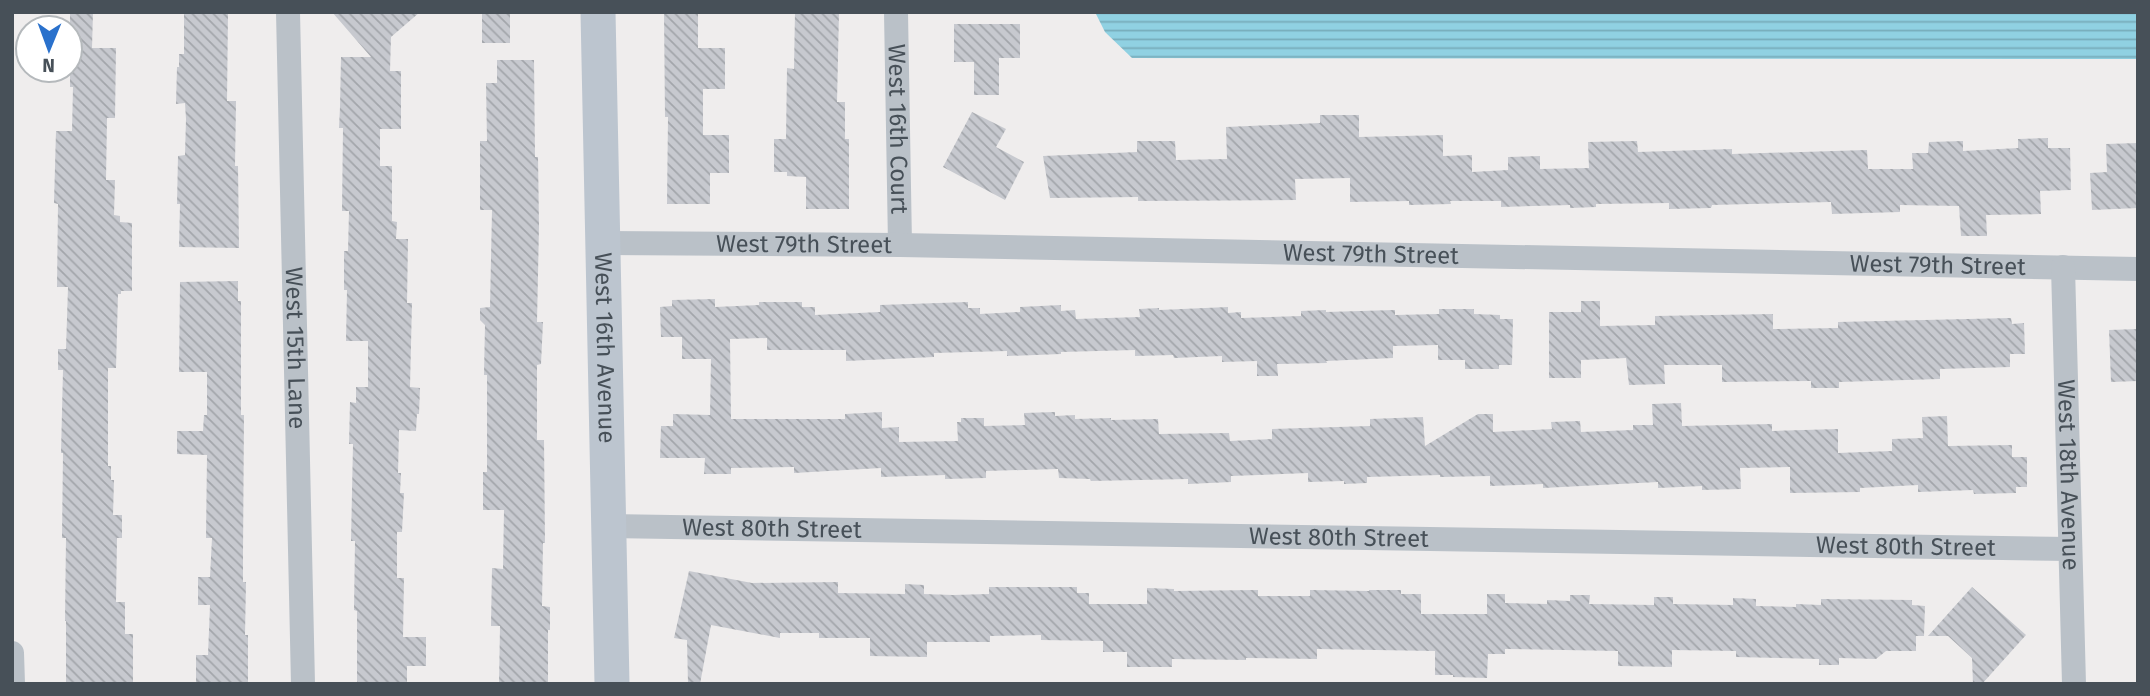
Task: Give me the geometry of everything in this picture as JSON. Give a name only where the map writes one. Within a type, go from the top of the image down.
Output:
[{"type":"street","name":"West 15th Lane","points":[[288,12],[303,684]]},
{"type":"street","name":"West 16th Avenue","points":[[598,12],[612,684]]},
{"type":"street","name":"West 16th Court","points":[[896,12],[900,245]]},
{"type":"street","name":"West 79th Street","points":[[603,243],[900,245],[2138,269]]},
{"type":"street","name":"West 18th Avenue","points":[[2063,267],[2074,684]]},
{"type":"street","name":"West 80th Street","points":[[609,526],[2070,549]]},
{"type":"street","points":[[12,653],[13,684]]},
{"type":"water","points":[[1095,12],[2138,12],[2138,59],[1132,58],[1105,32]]},
{"type":"building","points":[[93,12],[92,48],[116,48],[115,118],[107,118],[106,180],[115,180],[114,215],[120,216],[120,222],[132,223],[132,291],[121,291],[121,294],[118,294],[116,368],[108,368],[108,466],[111,466],[111,480],[114,480],[113,515],[122,515],[122,538],[117,538],[116,602],[125,602],[125,634],[133,634],[133,684],[66,684],[66,538],[62,538],[61,453],[63,370],[58,370],[58,349],[66,349],[68,287],[57,287],[58,204],[54,203],[56,131],[72,131],[73,87],[70,87],[70,84],[84,84],[84,14],[70,14]]},
{"type":"building","points":[[184,12],[228,12],[227,101],[236,101],[235,166],[238,166],[239,248],[179,247],[178,156],[185,155],[186,119],[185,103],[176,104],[179,54],[184,54]]},
{"type":"building","points":[[332,12],[420,12],[391,37],[390,71],[401,71],[401,129],[380,129],[380,166],[392,166],[392,221],[397,222],[396,239],[408,239],[407,303],[412,303],[410,387],[420,388],[416,431],[399,430],[398,473],[401,473],[400,493],[404,493],[402,532],[397,532],[397,578],[404,578],[403,637],[426,637],[426,666],[407,666],[407,684],[357,684],[355,541],[351,541],[353,444],[349,444],[350,402],[356,403],[356,387],[368,387],[368,341],[346,341],[347,290],[344,290],[344,251],[348,251],[349,211],[342,211],[343,128],[339,128],[341,57],[371,57]]},
{"type":"building","points":[[482,12],[510,12],[510,43],[482,43]]},
{"type":"building","points":[[664,12],[698,12],[698,48],[725,48],[725,89],[703,89],[703,135],[729,135],[729,173],[710,173],[710,204],[667,204],[668,117],[665,117]]},
{"type":"building","points":[[795,12],[839,12],[837,102],[845,102],[845,139],[849,139],[849,209],[806,209],[806,177],[774,172],[774,139],[786,139],[787,68],[794,69]]},
{"type":"building","points":[[954,24],[1020,24],[1020,58],[999,58],[999,95],[974,95],[974,62],[954,62]]},
{"type":"building","points":[[497,60],[534,60],[539,226],[537,322],[543,322],[541,364],[537,365],[537,440],[544,440],[545,543],[542,606],[550,607],[548,684],[499,684],[500,626],[491,626],[492,568],[503,569],[504,510],[483,510],[483,472],[487,472],[487,375],[484,375],[485,325],[480,320],[480,308],[490,307],[492,210],[480,210],[480,141],[487,141],[486,83],[497,83]]},
{"type":"building","points":[[972,112],[1006,129],[996,147],[1024,162],[1005,200],[943,167]]},
{"type":"building","points":[[1320,115],[1359,115],[1359,137],[1443,135],[1443,156],[1472,155],[1472,172],[1508,170],[1508,157],[1540,156],[1540,169],[1589,168],[1588,142],[1637,141],[1638,152],[1732,149],[1732,154],[1867,150],[1868,169],[1913,169],[1912,153],[1928,153],[1929,142],[1963,141],[1963,151],[2018,148],[2018,139],[2048,138],[2048,148],[2070,148],[2071,190],[2040,191],[2041,214],[1986,215],[1987,236],[1961,236],[1959,206],[1900,205],[1900,212],[1832,214],[1831,202],[1712,205],[1711,208],[1669,209],[1669,203],[1596,204],[1596,207],[1570,208],[1570,205],[1501,207],[1501,201],[1450,201],[1451,204],[1409,205],[1409,201],[1350,202],[1350,178],[1295,179],[1296,200],[1138,201],[1138,197],[1050,198],[1043,156],[1137,152],[1137,141],[1175,141],[1176,160],[1227,159],[1226,127],[1320,123]]},
{"type":"building","points":[[2138,143],[2138,208],[2092,210],[2090,173],[2107,172],[2106,144]]},
{"type":"building","points":[[238,281],[238,301],[241,301],[241,415],[244,415],[243,582],[246,582],[248,684],[196,684],[196,655],[208,655],[210,605],[198,605],[198,577],[210,577],[212,538],[206,538],[207,455],[177,454],[177,431],[203,431],[204,415],[207,415],[207,372],[179,372],[180,282]]},
{"type":"building","points":[[715,299],[715,307],[759,305],[759,302],[802,302],[802,307],[815,307],[815,315],[880,312],[880,305],[968,302],[968,308],[980,308],[980,314],[1020,312],[1020,307],[1061,305],[1061,311],[1075,310],[1076,319],[1140,317],[1139,309],[1228,307],[1228,313],[1241,312],[1241,318],[1301,316],[1301,311],[1326,310],[1395,310],[1395,315],[1439,314],[1439,309],[1474,309],[1474,314],[1500,315],[1500,319],[1513,319],[1512,365],[1499,365],[1499,369],[1465,369],[1465,360],[1438,360],[1438,345],[1393,346],[1393,358],[1277,364],[1278,376],[1257,376],[1257,361],[1222,362],[1222,356],[1135,356],[1135,350],[1007,356],[1007,351],[934,353],[934,357],[846,361],[846,350],[767,350],[767,338],[730,339],[731,419],[845,419],[845,414],[882,412],[882,428],[899,427],[899,442],[958,441],[957,422],[961,422],[961,418],[984,418],[984,426],[1025,425],[1024,413],[1055,412],[1055,416],[1075,415],[1075,419],[1158,419],[1159,434],[1229,433],[1230,441],[1272,439],[1272,429],[1370,426],[1370,419],[1423,417],[1425,446],[1478,414],[1493,414],[1493,432],[1552,429],[1551,422],[1580,421],[1581,432],[1633,430],[1633,425],[1653,425],[1652,404],[1681,403],[1682,426],[1772,424],[1772,431],[1838,429],[1838,453],[1892,451],[1892,439],[1923,438],[1922,417],[1947,416],[1948,446],[2012,445],[2012,457],[2027,457],[2027,487],[2016,487],[2016,493],[1974,494],[1973,490],[1918,492],[1918,485],[1860,488],[1860,492],[1790,493],[1790,467],[1740,468],[1741,489],[1702,490],[1702,486],[1658,488],[1658,482],[1543,488],[1543,484],[1490,486],[1490,476],[1440,475],[1367,477],[1367,483],[1344,484],[1344,481],[1308,482],[1308,473],[1231,476],[1231,482],[1188,484],[1188,479],[1091,481],[1059,478],[1058,469],[986,471],[986,478],[945,479],[945,475],[881,477],[881,468],[794,473],[794,467],[731,468],[731,474],[704,474],[705,458],[660,458],[661,426],[673,426],[673,414],[710,415],[711,359],[682,359],[682,337],[661,337],[660,307],[672,306],[672,300]]},
{"type":"building","points":[[1581,301],[1600,301],[1600,326],[1655,325],[1655,316],[1773,314],[1773,329],[1838,328],[1838,322],[2011,318],[2012,324],[2024,323],[2025,354],[2010,354],[2010,367],[1940,369],[1940,379],[1839,382],[1839,388],[1811,388],[1811,381],[1722,382],[1722,365],[1664,365],[1665,384],[1629,385],[1626,358],[1581,360],[1581,378],[1549,378],[1549,312],[1581,312]]},
{"type":"building","points":[[2138,329],[2138,381],[2111,382],[2109,330]]},
{"type":"building","points":[[689,571],[752,583],[838,582],[838,593],[905,594],[905,584],[924,585],[924,594],[953,595],[989,594],[989,587],[1077,587],[1077,593],[1089,593],[1089,604],[1147,604],[1147,588],[1174,591],[1258,590],[1258,596],[1310,596],[1310,590],[1401,590],[1401,594],[1421,594],[1421,614],[1487,614],[1487,594],[1505,594],[1505,603],[1547,604],[1547,600],[1570,601],[1570,595],[1590,595],[1589,604],[1654,605],[1654,597],[1673,597],[1673,604],[1733,605],[1733,598],[1756,599],[1756,606],[1796,607],[1796,604],[1821,605],[1821,599],[1912,600],[1912,605],[1925,606],[1924,636],[1916,636],[1916,651],[1886,651],[1876,659],[1839,658],[1839,665],[1819,665],[1819,659],[1736,657],[1736,651],[1672,650],[1672,667],[1618,666],[1618,651],[1505,649],[1505,654],[1488,654],[1487,678],[1435,675],[1435,651],[1317,649],[1317,659],[1172,659],[1172,667],[1127,667],[1127,652],[1103,652],[1103,641],[1041,640],[1041,635],[990,636],[990,642],[927,642],[927,657],[870,656],[870,638],[819,638],[819,633],[780,633],[780,638],[711,625],[700,684],[688,684],[687,640],[674,638]]},
{"type":"building","points":[[1972,587],[2026,635],[1982,684],[1973,684],[1972,658],[1948,636],[1928,636]]}]
